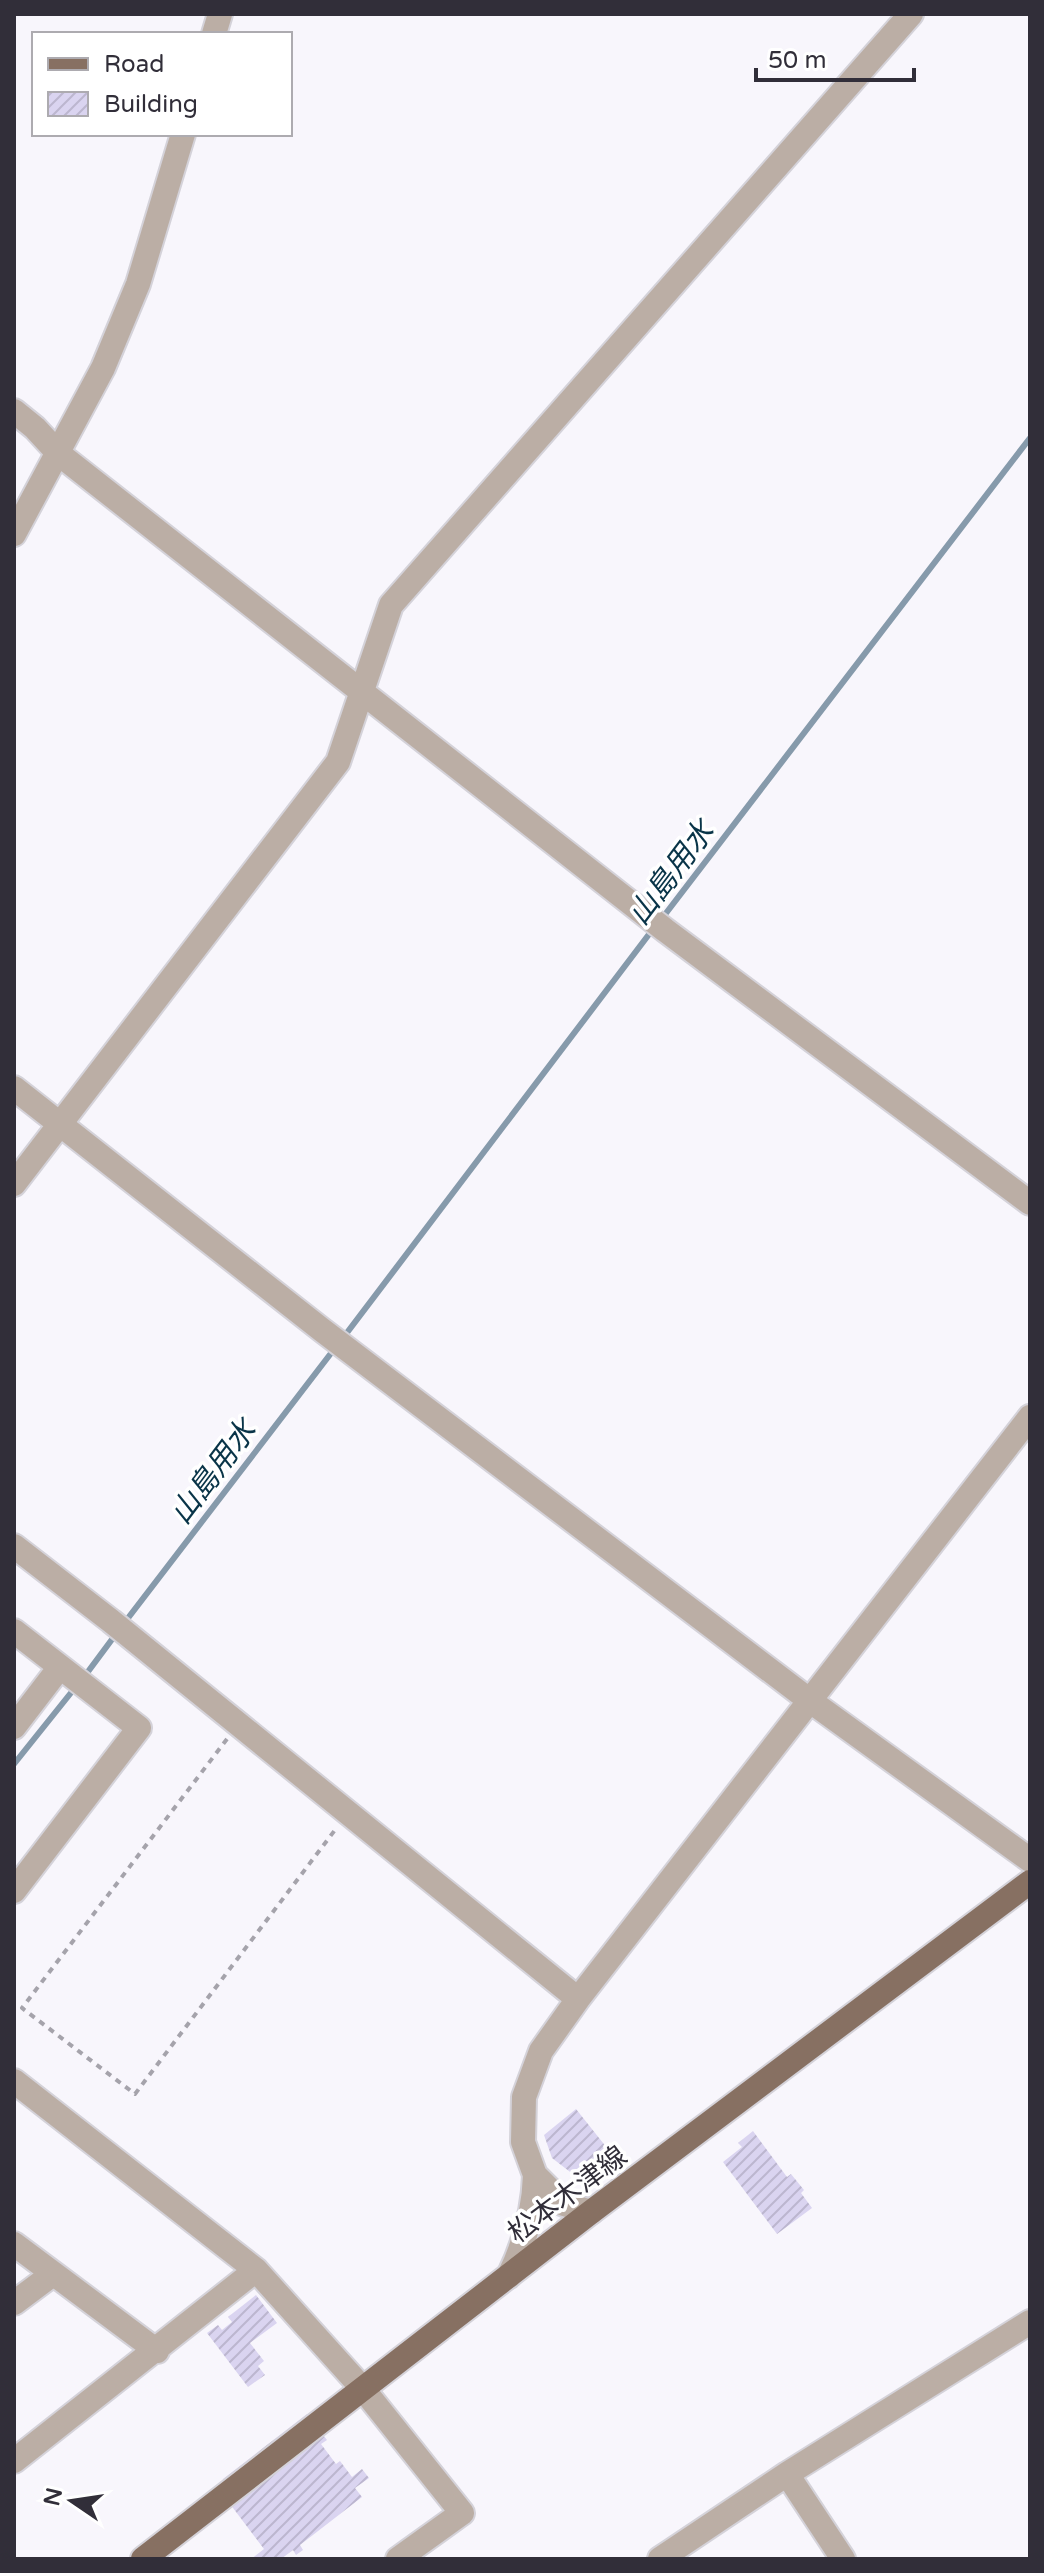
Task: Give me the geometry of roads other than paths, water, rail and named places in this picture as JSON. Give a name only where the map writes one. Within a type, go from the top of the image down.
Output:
[{"type":"main road","name":"松本木津線","points":[[143,2559],[591,2212],[1030,1882]]},
{"type":"street","points":[[14,1184],[338,762],[391,605],[911,14]]},
{"type":"street","points":[[14,534],[103,368],[138,284],[182,136]]},
{"type":"street","points":[[14,411],[59,454],[657,924],[1030,1203]]},
{"type":"street","points":[[14,1088],[322,1330],[809,1700],[1030,1860]]},
{"type":"street","points":[[509,2276],[527,2233],[534,2202],[535,2175],[523,2142],[524,2097],[541,2051],[578,1999],[1030,1417]]},
{"type":"street","points":[[14,1546],[578,1999]]},
{"type":"street","points":[[14,1631],[139,1728],[14,1891]]},
{"type":"street","points":[[14,1727],[60,1667]]},
{"type":"street","points":[[14,2081],[256,2270],[363,2389],[462,2513],[398,2559]]},
{"type":"street","points":[[535,2175],[564,2204],[591,2212]]},
{"type":"street","points":[[14,2244],[157,2351]]},
{"type":"street","points":[[14,2461],[256,2270]]},
{"type":"street","points":[[14,2303],[53,2274]]},
{"type":"street","points":[[660,2559],[787,2474],[1030,2322]]},
{"type":"street","points":[[787,2474],[843,2559]]},
{"type":"waterway","name":"山島用水","points":[[660,921],[1030,438]]},
{"type":"waterway","name":"山島用水","points":[[346,1334],[653,929]]},
{"type":"waterway","name":"山島用水","points":[[125,1622],[335,1348]]},
{"type":"waterway","name":"山島用水","points":[[87,1673],[113,1638]]},
{"type":"waterway","name":"山島用水","points":[[14,1764],[70,1694]]}]
